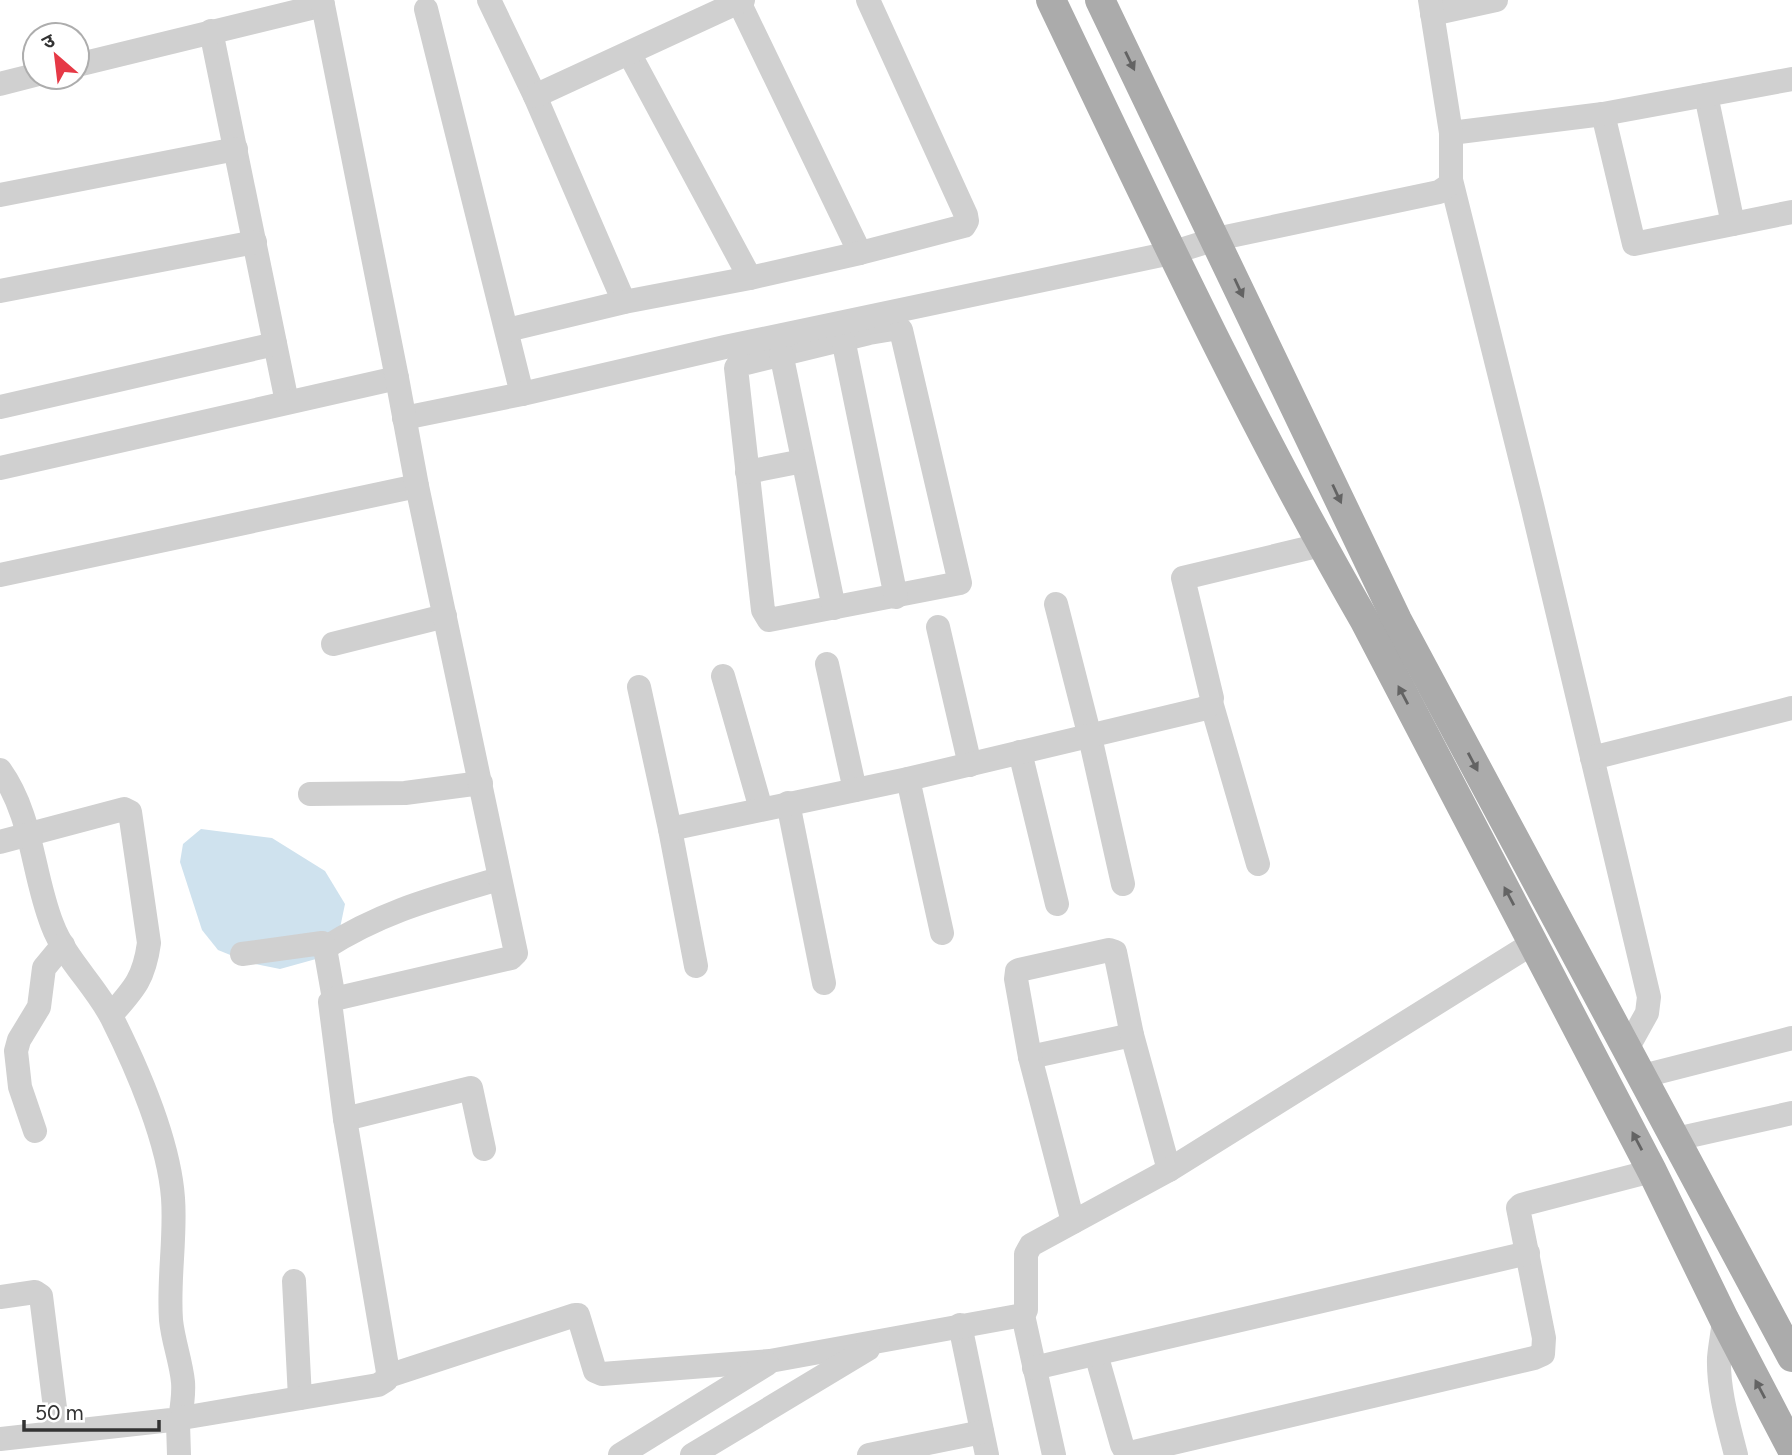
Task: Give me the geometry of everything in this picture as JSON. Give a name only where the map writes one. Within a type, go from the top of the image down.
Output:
[{"type":"main road","points":[[1051,0],[1171,253],[1321,545],[1365,621],[1652,1171],[1724,1319],[1792,1449]]},
{"type":"main road","points":[[1100,0],[1397,620],[1792,1357]]},
{"type":"street","points":[[489,0],[535,96],[624,302]]},
{"type":"street","points":[[507,330],[624,302],[750,278],[860,253],[959,229],[967,222],[868,0]]},
{"type":"street","points":[[1496,0],[1431,7],[1451,133],[1451,180],[1649,997],[1647,1013],[1627,1049]]},
{"type":"street","points":[[535,96],[741,1],[860,253]]},
{"type":"street","points":[[91,61],[323,2],[417,486],[516,950],[514,957],[330,1002],[345,1119],[388,1376]]},
{"type":"street","points":[[426,9],[522,394]]},
{"type":"street","points":[[211,31],[288,402]]},
{"type":"street","points":[[629,53],[750,278]]},
{"type":"street","points":[[0,84],[21,79]]},
{"type":"street","points":[[1451,133],[1604,114],[1792,79]]},
{"type":"street","points":[[1706,95],[1733,224]]},
{"type":"street","points":[[1604,114],[1634,244],[1792,212]]},
{"type":"street","points":[[0,195],[236,149]]},
{"type":"street","points":[[404,418],[725,347],[868,325],[1171,253],[1216,239],[1434,194],[1444,189],[1451,180]]},
{"type":"street","points":[[0,291],[256,242]]},
{"type":"street","points":[[868,325],[901,330],[960,583],[772,620],[766,618],[734,372],[738,365],[843,339],[868,325]]},
{"type":"street","points":[[843,339],[896,597]]},
{"type":"street","points":[[0,407],[275,344]]},
{"type":"street","points":[[781,353],[834,608]]},
{"type":"street","points":[[0,468],[397,378]]},
{"type":"street","points":[[747,472],[803,461]]},
{"type":"street","points":[[0,575],[417,486]]},
{"type":"street","points":[[1258,864],[1211,702],[1183,578],[1321,545]]},
{"type":"street","points":[[1056,604],[1090,737],[1123,884]]},
{"type":"street","points":[[333,644],[445,616]]},
{"type":"street","points":[[938,627],[970,765]]},
{"type":"street","points":[[827,664],[855,790]]},
{"type":"street","points":[[723,676],[761,809]]},
{"type":"street","points":[[639,687],[696,966]]},
{"type":"street","points":[[670,830],[1090,737],[1202,709],[1211,702]]},
{"type":"street","points":[[1592,758],[1792,708]]},
{"type":"street","points":[[1020,752],[1057,904]]},
{"type":"street","points":[[0,770],[18,799],[29,836],[38,883],[53,927],[63,946],[111,1015],[135,1069],[167,1164],[173,1196],[171,1320],[183,1383],[179,1455]]},
{"type":"street","points":[[908,779],[942,933]]},
{"type":"street","points":[[310,794],[405,793],[481,783]]},
{"type":"street","points":[[788,803],[824,983]]},
{"type":"street","points":[[0,842],[124,809],[130,812],[149,943],[147,958],[136,987],[111,1015]]},
{"type":"street","points":[[326,948],[391,912],[499,879]]},
{"type":"street","points":[[242,954],[320,943],[326,948],[334,999]]},
{"type":"street","points":[[1055,1455],[1023,1315],[1026,1310],[1028,1247],[1169,1170],[1533,943]]},
{"type":"street","points":[[35,1131],[20,1087],[16,1051],[19,1040],[39,1007],[44,968],[63,946]]},
{"type":"street","points":[[1073,1222],[1030,1057],[1016,979],[1017,971],[1114,950],[1132,1035],[1169,1170]]},
{"type":"street","points":[[1030,1057],[1132,1035]]},
{"type":"street","points":[[1643,1076],[1792,1038]]},
{"type":"street","points":[[345,1119],[469,1088],[472,1091],[484,1149]]},
{"type":"street","points":[[1676,1139],[1792,1113]]},
{"type":"street","points":[[1096,1354],[1122,1445],[1126,1452],[1134,1453],[1541,1355],[1545,1350],[1544,1338],[1518,1209],[1520,1206],[1652,1171]]},
{"type":"street","points":[[1034,1368],[1528,1253]]},
{"type":"street","points":[[294,1280],[300,1398]]},
{"type":"street","points":[[0,1297],[35,1292],[41,1296],[58,1432]]},
{"type":"street","points":[[0,1439],[180,1419],[378,1385],[388,1376],[576,1314],[595,1371],[599,1374],[770,1361],[1023,1315]]},
{"type":"street","points":[[1724,1319],[1719,1358],[1720,1378],[1736,1455]]},
{"type":"street","points":[[869,1455],[985,1444],[960,1325]]},
{"type":"street","points":[[692,1455],[720,1447],[883,1339]]},
{"type":"street","points":[[620,1455],[770,1361]]},
{"type":"street","points":[[711,1399],[720,1447]]},
{"type":"water","points":[[201,829],[272,838],[325,871],[345,904],[340,928],[316,959],[280,969],[250,963],[218,950],[202,930],[180,862],[183,844]]}]
